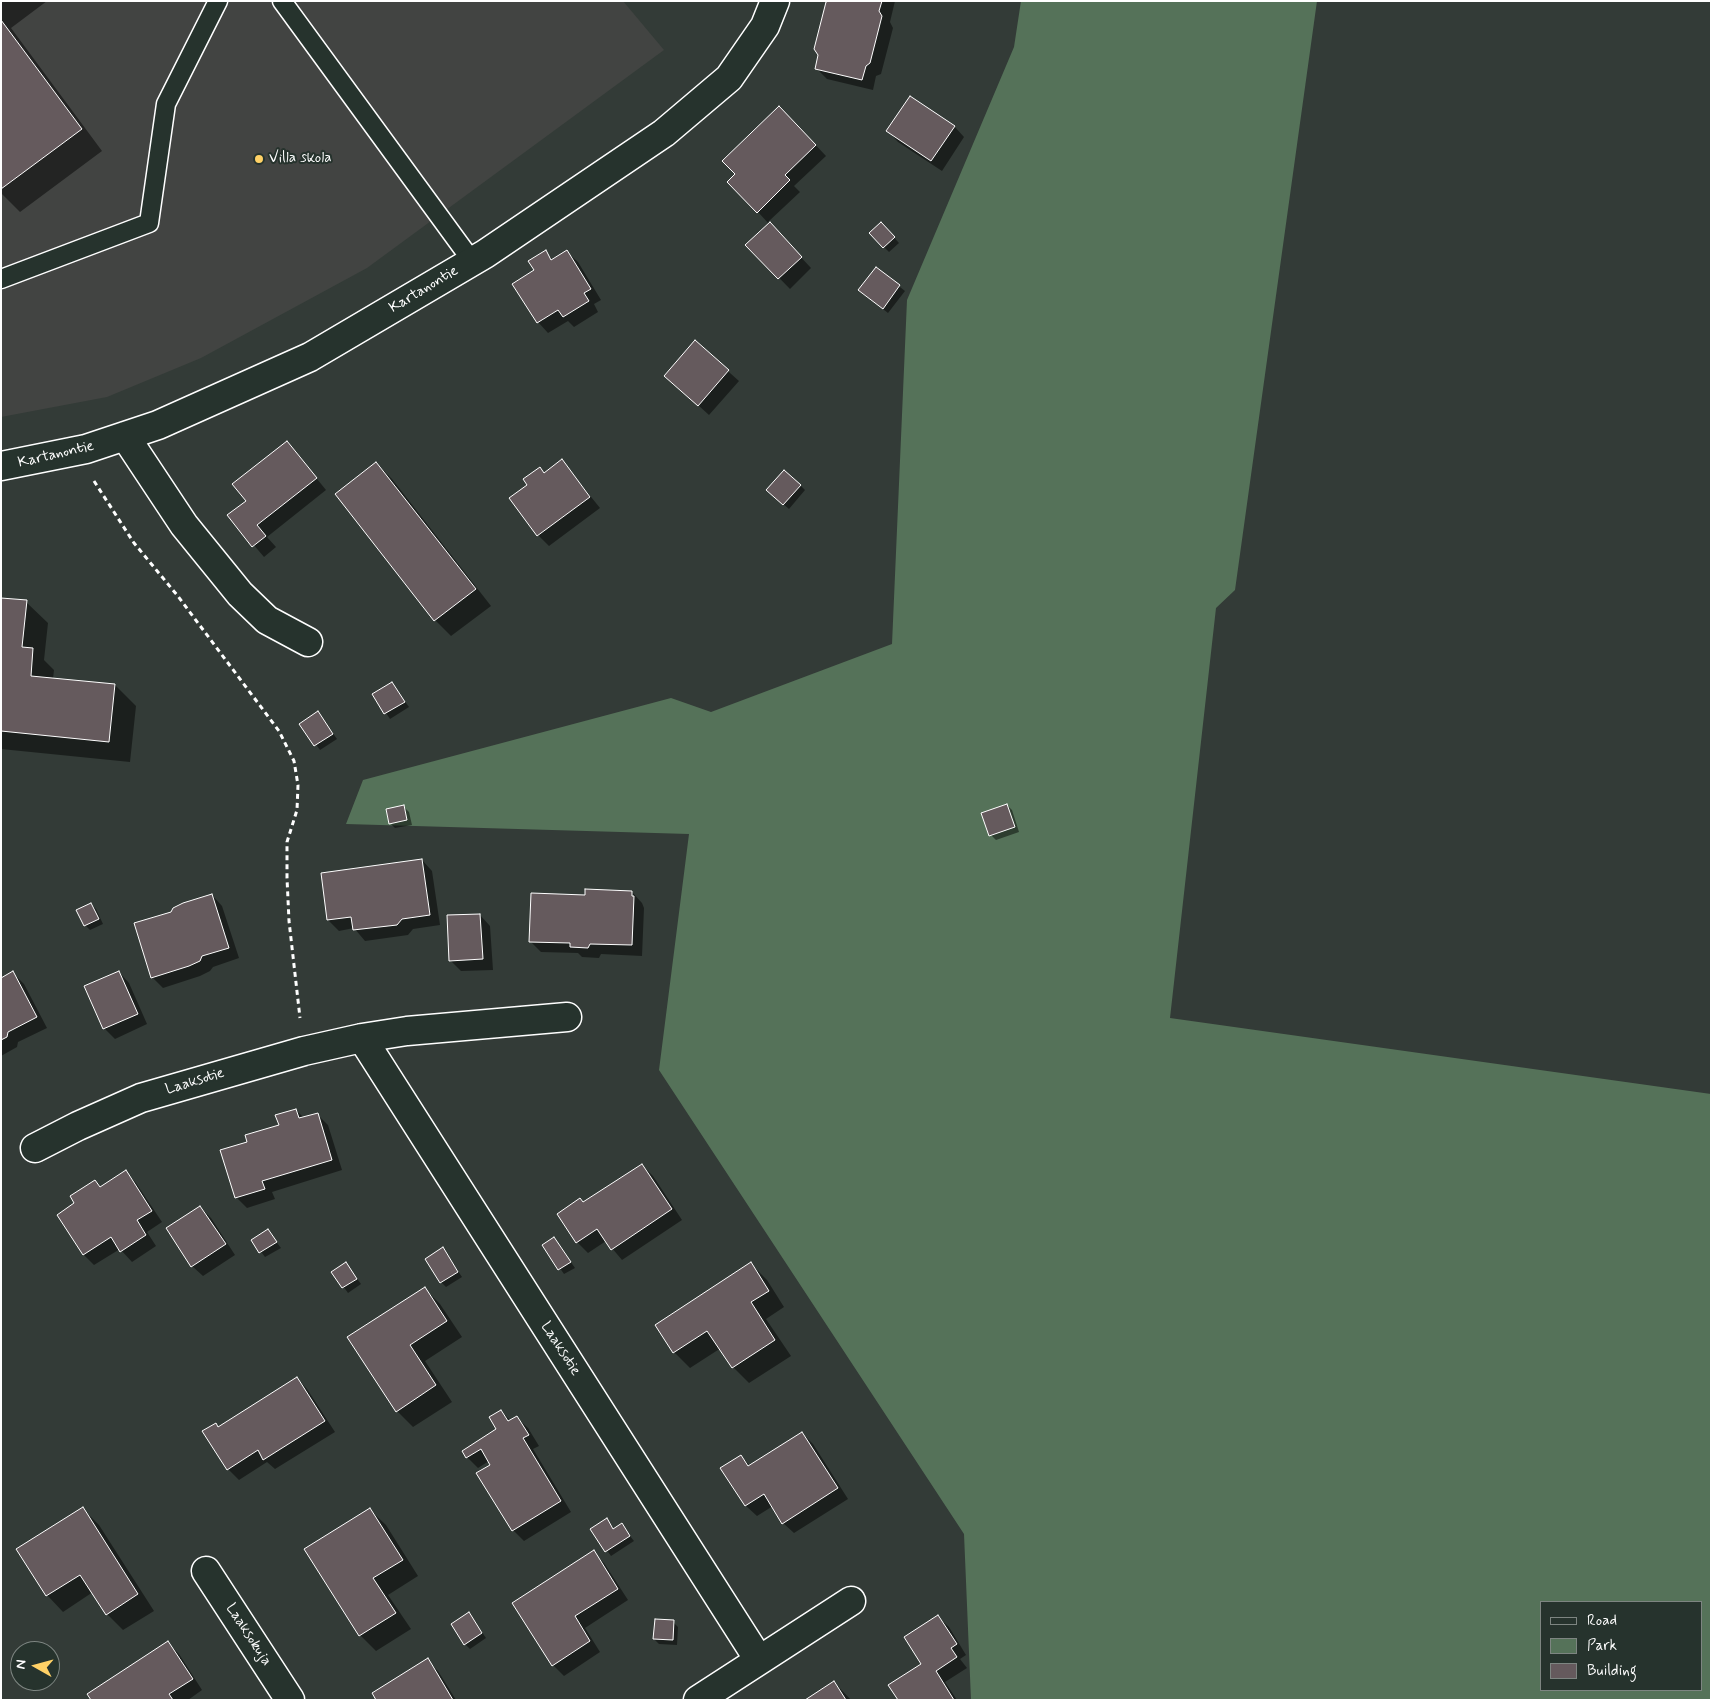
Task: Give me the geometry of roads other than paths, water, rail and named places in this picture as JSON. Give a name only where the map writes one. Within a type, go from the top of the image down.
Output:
[{"type":"street","name":"Kartanontie","points":[[1,466],[86,449],[158,426],[310,357],[472,261],[664,133],[730,78],[765,26],[774,1]]},
{"type":"street","points":[[125,436],[184,525],[240,594],[267,620],[308,642]]},
{"type":"street","name":"Laaksotie","points":[[36,1148],[78,1126],[141,1098],[304,1051],[362,1038],[407,1031],[567,1017]]},
{"type":"street","name":"Laaksotie","points":[[362,1038],[760,1660]]},
{"type":"street","name":"Laaksokuja","points":[[206,1571],[290,1700]]},
{"type":"street","points":[[698,1700],[851,1601]]},
{"type":"lane","points":[[1,279],[149,223],[166,104],[218,1]]},
{"type":"lane","points":[[282,1],[472,261]]},
{"type":"place","name":"Villa skola","points":[[259,159]]}]
